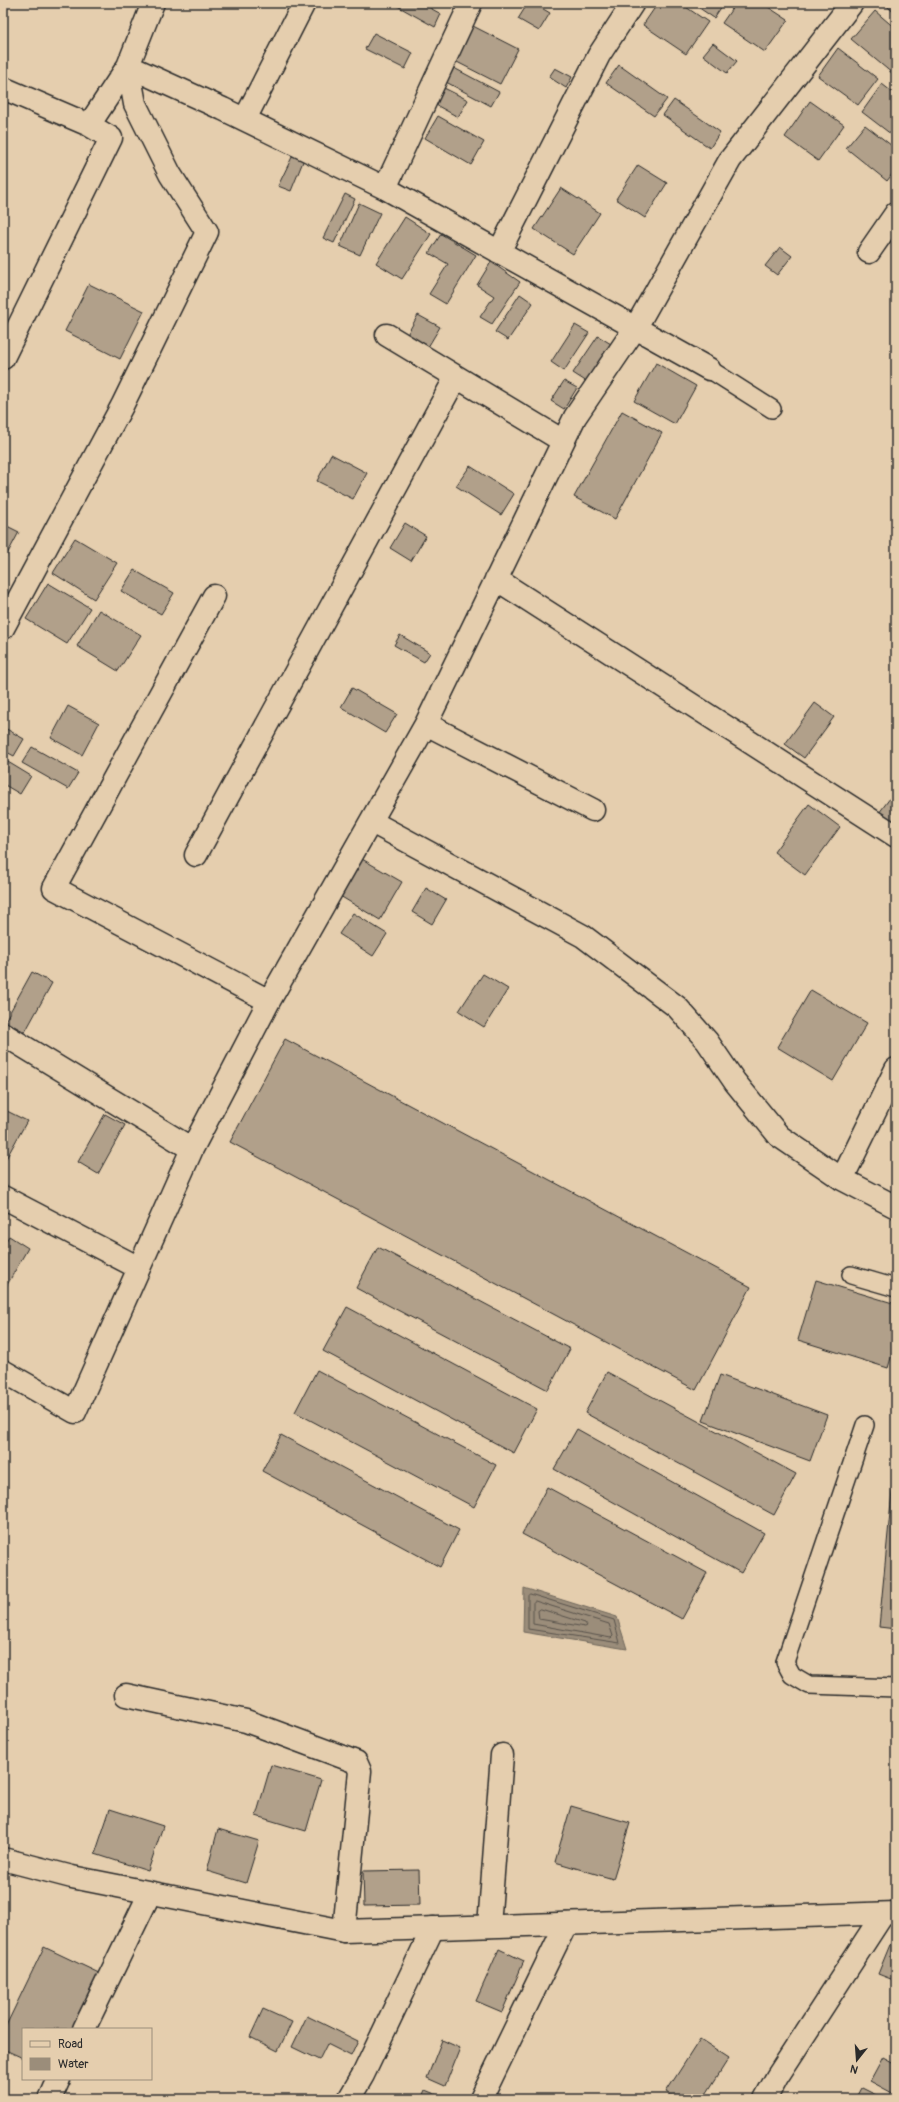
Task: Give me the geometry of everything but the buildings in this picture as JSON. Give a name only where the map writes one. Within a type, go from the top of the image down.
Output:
[{"type":"street","points":[[90,125],[128,66],[153,3]]},
{"type":"street","points":[[245,119],[304,3]]},
{"type":"street","points":[[385,188],[471,3]]},
{"type":"street","points":[[499,252],[599,55],[633,3]]},
{"type":"street","points":[[3,1371],[75,1412],[192,1149],[269,1001],[372,822],[426,724],[575,417],[636,327],[730,160],[852,3]]},
{"type":"street","points":[[128,66],[245,119],[385,188],[709,368]]},
{"type":"street","points":[[3,628],[122,406],[207,232],[170,174],[135,104],[128,66]]},
{"type":"street","points":[[3,88],[90,125],[111,138],[3,358]]},
{"type":"street","points":[[869,252],[896,213]]},
{"type":"street","points":[[387,335],[563,442]]},
{"type":"street","points":[[196,855],[456,377]]},
{"type":"street","points":[[496,579],[896,836]]},
{"type":"street","points":[[214,596],[54,888],[269,1001]]},
{"type":"street","points":[[426,724],[593,810]]},
{"type":"street","points":[[372,822],[590,941],[676,1007],[707,1041],[735,1082],[779,1136],[842,1178],[896,1207]]},
{"type":"street","points":[[3,1034],[192,1149]]},
{"type":"street","points":[[842,1178],[896,1069]]},
{"type":"street","points":[[3,1197],[139,1268]]},
{"type":"street","points":[[126,1694],[246,1721],[356,1762],[360,1770],[344,1931]]},
{"type":"street","points":[[489,1926],[502,1755]]},
{"type":"street","points":[[3,1859],[72,1877],[344,1931],[889,1913]]},
{"type":"street","points":[[84,2028],[150,1893]]},
{"type":"street","points":[[765,2099],[777,2077],[889,1913]]},
{"type":"street","points":[[482,2099],[566,1924]]},
{"type":"street","points":[[349,2099],[363,2075],[433,1928]]},
{"type":"street","points":[[50,2099],[59,2080]]},
{"type":"lane","points":[[709,368],[772,409]]},
{"type":"lane","points":[[851,1275],[896,1288]]},
{"type":"lane","points":[[865,1424],[785,1662],[792,1675],[809,1684],[896,1688]]},
{"type":"water","points":[[524,1588],[617,1617],[627,1649],[523,1632]]}]
